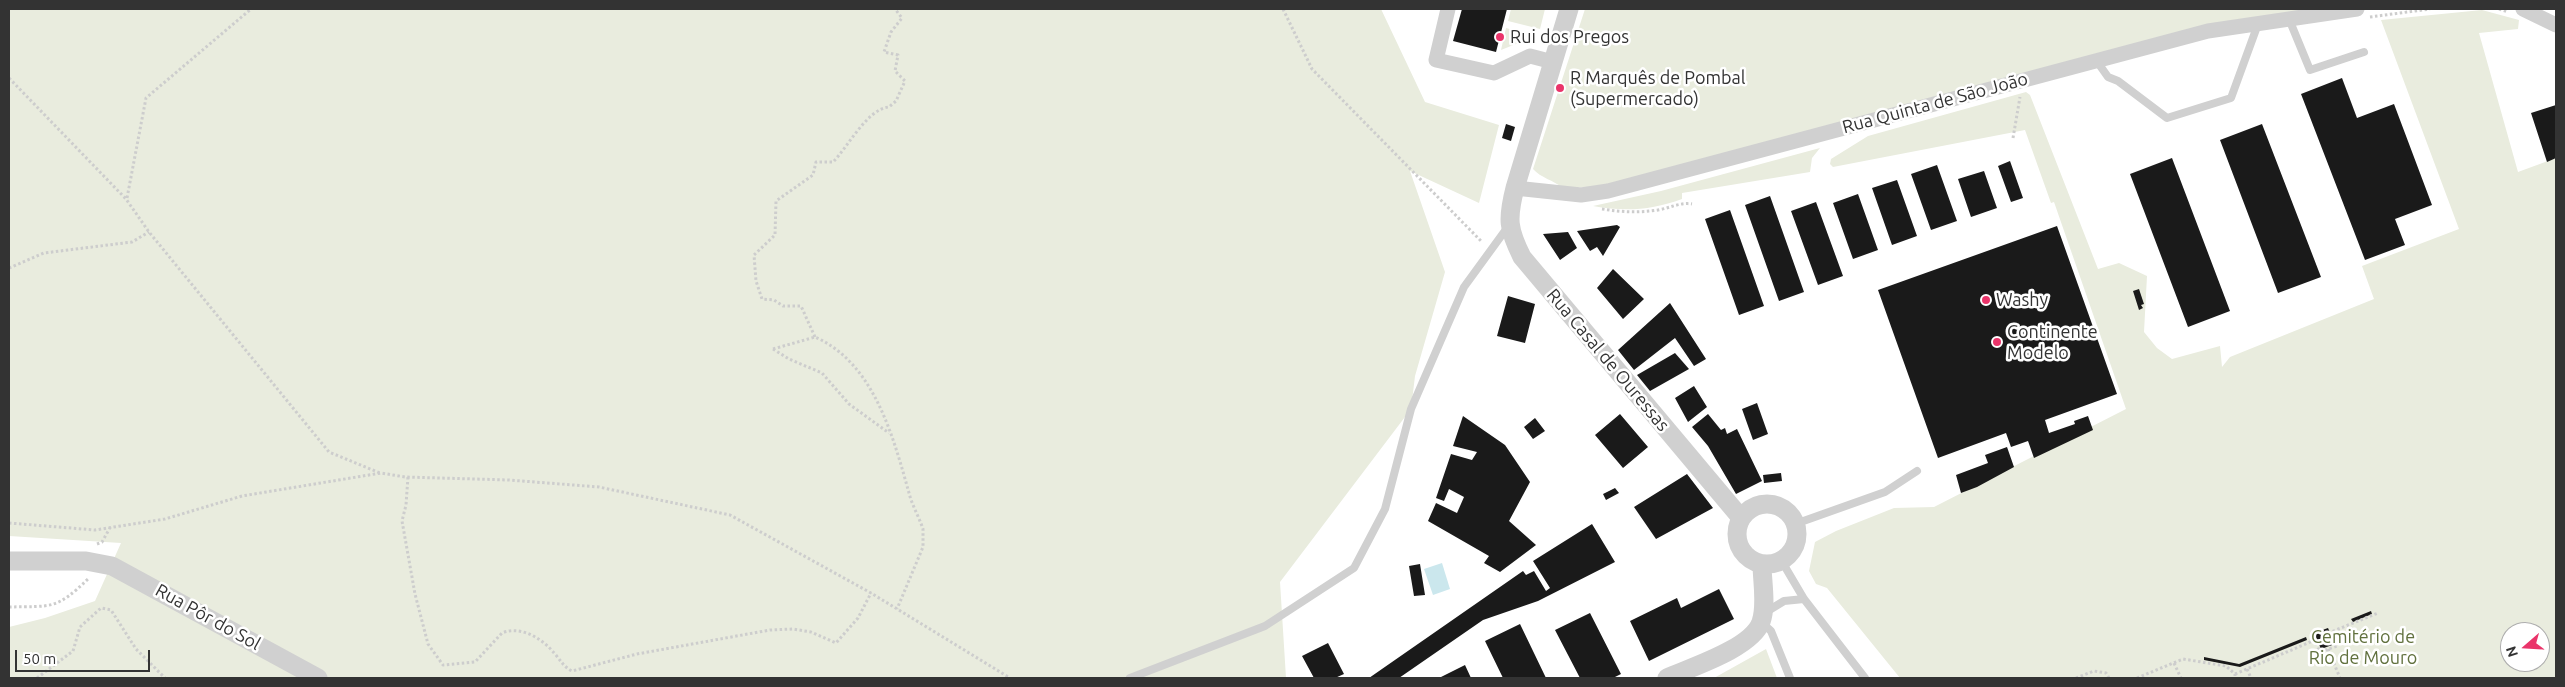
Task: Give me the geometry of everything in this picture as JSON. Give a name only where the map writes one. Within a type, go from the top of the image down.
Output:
[{"type":"street","points":[[1448,9],[1436,60],[1494,74],[1530,56],[1553,62]]},
{"type":"street","name":"Rua Casal de Ouressas","points":[[1569,9],[1515,188],[1509,213],[1509,226],[1522,257],[1741,518]]},
{"type":"street","name":"Rua Quinta de São João","points":[[1515,188],[1580,195],[1608,191],[2096,60],[2208,32],[2357,9]]},
{"type":"street","points":[[2523,9],[2556,25]]},
{"type":"street","points":[[1766,504],[1784,509],[1795,524],[1795,543],[1791,552],[1781,560],[1769,564],[1752,561],[1739,546],[1737,528],[1741,518],[1748,511],[1766,504]]},
{"type":"street","name":"Rua Pôr do Sol","points":[[9,561],[127,573],[318,678]]},
{"type":"street","points":[[1668,678],[1749,639],[1762,619],[1762,564]]},
{"type":"lane","points":[[2289,19],[2310,70],[2364,52]]},
{"type":"lane","points":[[2096,60],[2108,77],[2118,81],[2167,118],[2231,98],[2258,24]]},
{"type":"lane","points":[[1130,678],[1265,626],[1354,568],[1385,509],[1411,409],[1464,287],[1509,226]]},
{"type":"lane","points":[[1795,524],[1884,492],[1917,471]]},
{"type":"lane","points":[[1781,560],[1804,599],[1866,678]]},
{"type":"lane","points":[[1790,678],[1771,631],[1762,619],[1784,601],[1804,599]]},
{"type":"path","points":[[126,199],[146,98],[251,9]]},
{"type":"path","points":[[815,337],[801,306],[783,306],[774,300],[762,299],[756,281],[754,255],[760,247],[775,235],[776,201],[813,175],[816,162],[833,162],[872,115],[882,108],[889,108],[896,101],[905,81],[895,71],[898,55],[884,52],[892,32],[902,18],[895,9]]},
{"type":"path","points":[[1283,9],[1312,70],[1491,250]]},
{"type":"path","points":[[9,78],[126,199],[149,232],[329,452],[381,473],[408,477],[509,480],[600,487],[730,515],[871,593],[1010,678]]},
{"type":"path","points":[[2013,138],[2021,90]]},
{"type":"path","points":[[1594,208],[1626,213],[1658,210],[1683,203],[1692,204]]},
{"type":"path","points":[[9,268],[44,253],[132,242],[149,232]]},
{"type":"path","points":[[889,434],[849,404],[822,373],[789,359],[773,349],[815,337],[832,344],[848,358],[880,406],[923,529],[923,547],[897,609]]},
{"type":"path","points":[[9,523],[95,530],[165,519],[242,496],[381,473]]},
{"type":"path","points":[[408,477],[406,505],[402,521],[415,594],[428,644],[443,665],[475,662],[502,633],[508,630],[531,635],[548,646],[565,668],[572,671],[637,654],[770,630],[802,630],[836,643],[858,618],[871,593]]},
{"type":"path","points":[[9,607],[54,606],[66,600],[96,569]]},
{"type":"path","points":[[37,678],[73,651],[80,627],[100,608],[111,610],[136,649],[165,678]]},
{"type":"path","points":[[2137,678],[2174,662],[2187,659],[2226,666],[2235,676],[2315,640],[2320,652],[2337,646],[2331,632],[2378,613]]},
{"type":"path","points":[[2328,649],[2340,678]]},
{"type":"path","points":[[2174,662],[2181,678]]},
{"type":"path","points":[[2247,669],[2251,678]]},
{"type":"path","points":[[2076,678],[2099,670],[2106,673],[2109,678]]},
{"type":"path","points":[[2152,672],[2155,678]]},
{"type":"green space","points":[[9,9],[1381,9],[1425,102],[1499,125],[1479,203],[1410,171],[1445,272],[1415,376],[1411,409],[1280,582],[1286,678],[9,678],[9,627],[45,618],[95,601],[121,543],[9,536]]},
{"type":"green space","points":[[1511,9],[1545,9],[1540,29],[1508,21]]},
{"type":"green space","points":[[1585,9],[2315,9],[1596,187],[1563,188],[1533,169]]},
{"type":"green space","name":"Cemitério de Rio de Mouro","points":[[2482,10],[2519,20],[2518,29],[2479,33],[2518,172],[2556,158],[2556,678],[1900,678],[1827,588],[1816,584],[1809,571],[1815,542],[1836,531],[1894,508],[1934,507],[2126,409],[2054,202],[2051,203],[2025,130],[1833,167],[1830,164],[1831,159],[1868,136],[2026,92],[2030,95],[2098,269],[2119,263],[2147,276],[2144,332],[2157,348],[2172,359],[2220,346],[2222,367],[2230,357],[2374,299],[2362,266],[2459,229],[2381,20]]},
{"type":"green space","points":[[1506,28],[1536,36],[1501,50]]},
{"type":"green space","points":[[1820,148],[1812,158],[1810,172],[1682,193],[1682,199],[1649,208],[1616,209],[1593,206],[1661,191]]},
{"type":"green space","points":[[1766,649],[1777,678],[1714,678]]},
{"type":"water","points":[[1442,563],[1450,589],[1433,595],[1424,569]]},
{"type":"building","points":[[1462,9],[1507,9],[1496,52],[1453,41]]},
{"type":"building","points":[[2342,78],[2357,118],[2394,104],[2432,205],[2395,219],[2405,245],[2365,260],[2301,94]]},
{"type":"building","points":[[2556,105],[2556,158],[2547,162],[2531,113]]},
{"type":"building","points":[[1506,124],[1515,127],[1511,141],[1502,138]]},
{"type":"building","points":[[2262,124],[2321,277],[2278,293],[2220,140]]},
{"type":"building","points":[[2172,158],[2230,311],[2188,327],[2130,174]]},
{"type":"building","points":[[2010,161],[2023,198],[2011,202],[1998,166]]},
{"type":"building","points":[[1937,165],[1957,221],[1931,230],[1911,174]]},
{"type":"building","points":[[1984,171],[1997,208],[1971,217],[1958,179]]},
{"type":"building","points":[[1897,180],[1917,236],[1892,245],[1872,188]]},
{"type":"building","points":[[1858,194],[1878,250],[1853,259],[1833,203]]},
{"type":"building","points":[[1770,196],[1804,292],[1779,301],[1745,205]]},
{"type":"building","points":[[1816,202],[1843,276],[1818,285],[1791,211]]},
{"type":"building","points":[[1730,210],[1764,306],[1739,315],[1705,219]]},
{"type":"building","points":[[1617,225],[1620,227],[1603,256],[1597,247],[1590,251],[1577,231]]},
{"type":"building","name":"Continente Modelo","points":[[2057,226],[2117,394],[2045,420],[2049,433],[2075,424],[2074,421],[2088,416],[2093,430],[2034,458],[2028,441],[2011,447],[2006,433],[1938,458],[1878,290]]},
{"type":"building","points":[[1568,232],[1577,248],[1560,260],[1543,234]]},
{"type":"building","points":[[1613,269],[1644,299],[1623,319],[1597,288]]},
{"type":"building","points":[[2139,289],[2144,304],[2141,305],[2143,308],[2139,310],[2133,291]]},
{"type":"building","points":[[1508,296],[1535,304],[1525,343],[1497,336]]},
{"type":"building","points":[[1670,303],[1706,359],[1694,366],[1675,338],[1634,370],[1618,350]]},
{"type":"building","points":[[1675,353],[1689,369],[1650,391],[1637,375]]},
{"type":"building","points":[[1694,386],[1707,407],[1688,422],[1675,398]]},
{"type":"building","points":[[1757,403],[1768,434],[1753,440],[1742,409]]},
{"type":"building","points":[[1620,414],[1648,447],[1623,468],[1595,435]]},
{"type":"building","points":[[1708,414],[1721,430],[1725,428],[1727,434],[1737,429],[1762,481],[1736,494],[1708,446],[1692,427]]},
{"type":"building","points":[[1463,416],[1505,445],[1530,482],[1509,521],[1536,545],[1500,572],[1484,563],[1489,556],[1428,521],[1436,503],[1457,513],[1464,497],[1449,489],[1444,501],[1436,498],[1451,454],[1472,460],[1477,452],[1453,446]]},
{"type":"building","points":[[1535,418],[1545,431],[1533,439],[1524,427]]},
{"type":"building","points":[[2007,447],[2014,467],[1977,487],[1961,493],[1956,475],[1988,463],[1985,455]]},
{"type":"building","points":[[1781,473],[1782,481],[1764,483],[1763,475]]},
{"type":"building","points":[[1687,474],[1713,508],[1656,539],[1634,507]]},
{"type":"building","points":[[1615,488],[1619,493],[1606,500],[1603,494]]},
{"type":"building","points":[[1592,524],[1615,562],[1538,601],[1483,620],[1399,678],[1369,678],[1523,571],[1526,575],[1534,571],[1546,591],[1550,588],[1533,561]]},
{"type":"building","points":[[1420,564],[1425,595],[1414,596],[1409,566]]},
{"type":"building","points":[[1719,589],[1734,619],[1649,661],[1630,621],[1677,598],[1681,608]]},
{"type":"building","points":[[2371,611],[2372,614],[2353,622],[2351,619]]},
{"type":"building","points":[[1590,613],[1621,674],[1613,678],[1580,678],[1555,630]]},
{"type":"building","points":[[1520,624],[1546,678],[1503,678],[1485,641]]},
{"type":"building","points":[[2328,628],[2335,644],[2321,649],[2314,633]]},
{"type":"building","points":[[2306,637],[2307,640],[2240,667],[2204,660],[2204,657],[2239,664]]},
{"type":"building","points":[[1328,643],[1344,674],[1335,678],[1314,678],[1302,656]]},
{"type":"building","points":[[1465,665],[1471,678],[1439,678]]},
{"type":"place","name":"Rui dos Pregos","points":[[1500,37]]},
{"type":"place","name":"R Marquês de Pombal (Supermercado)","points":[[1560,88]]},
{"type":"place","name":"Washy","points":[[1986,300]]},
{"type":"place","name":"Continente Modelo","points":[[1997,342]]}]
